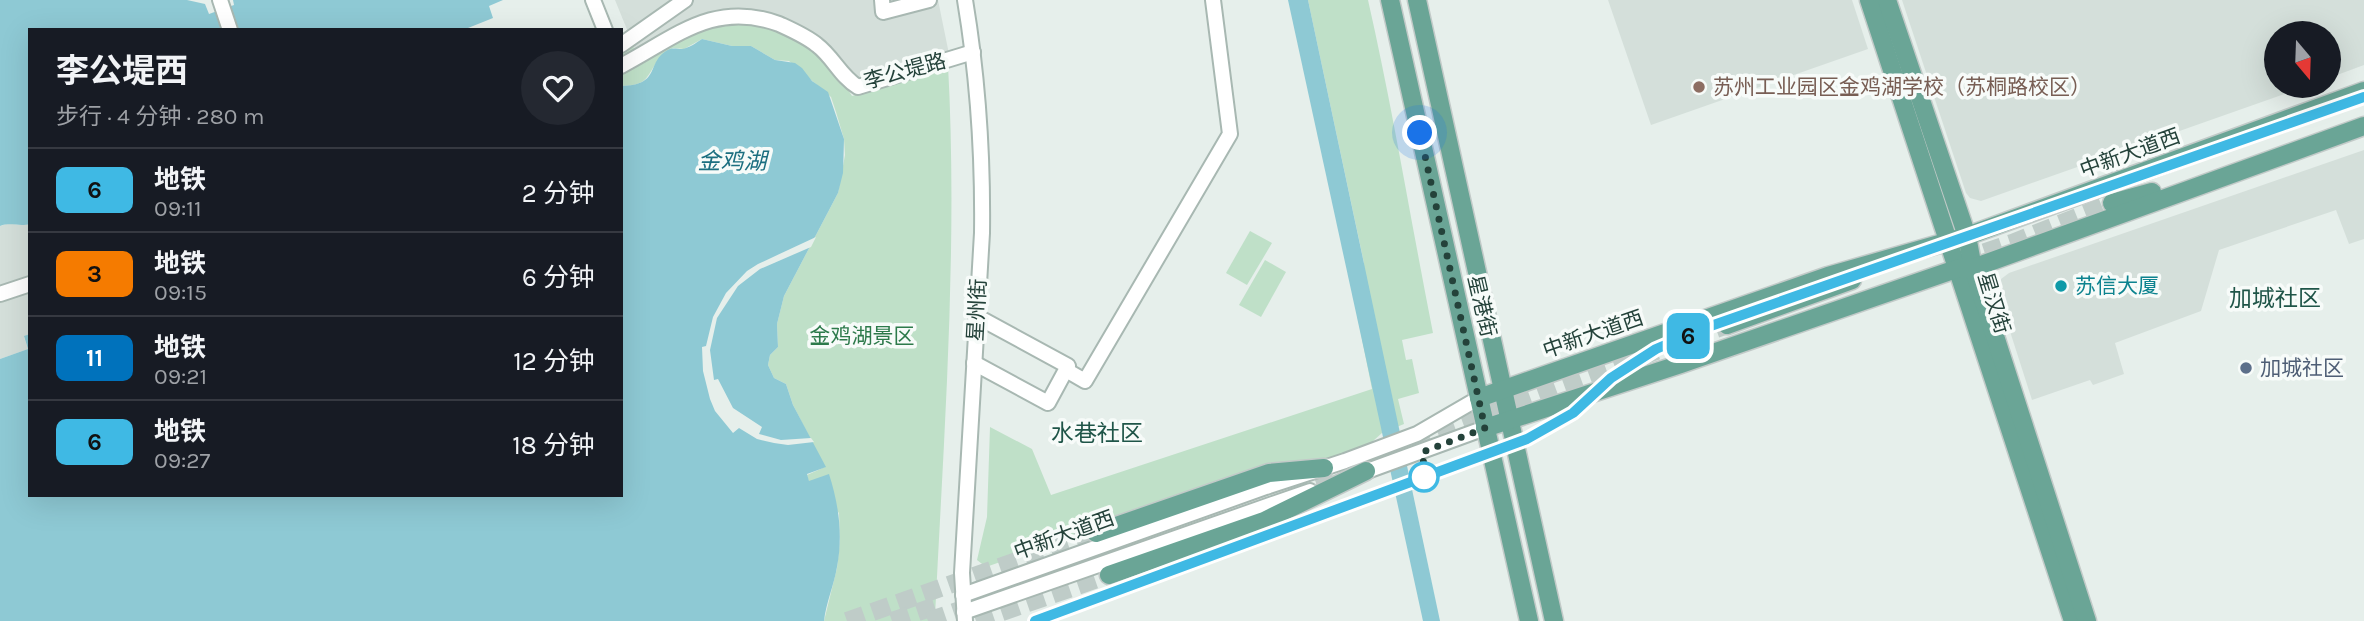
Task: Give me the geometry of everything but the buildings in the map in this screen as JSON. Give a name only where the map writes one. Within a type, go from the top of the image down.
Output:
[{"type":"main road","name":"星港街","points":[[1390,0],[1529,621]]},
{"type":"main road","name":"星港街","points":[[1418,0],[1554,621]]},
{"type":"main road","name":"星汉街","points":[[1869,0],[1959,238]]},
{"type":"main road","name":"星汉街","points":[[1887,0],[2073,621]]},
{"type":"main road","name":"中新大道西","points":[[1479,398],[1828,276],[1959,238],[2364,91]]},
{"type":"main road","name":"中新大道西","points":[[1485,428],[1966,268],[2364,126]]},
{"type":"main road","points":[[2112,203],[2287,155]]},
{"type":"main road","points":[[1727,325],[1819,293],[1959,238]]},
{"type":"main road","name":"星汉街","points":[[1966,268],[2087,621]]},
{"type":"main road","points":[[1096,534],[1269,473],[1324,468]]},
{"type":"main road","points":[[1109,575],[1264,521],[1366,471]]},
{"type":"street","points":[[593,0],[604,28]]},
{"type":"street","points":[[623,44],[685,0]]},
{"type":"street","points":[[882,0],[883,12],[929,0]]},
{"type":"street","name":"星州街","points":[[965,0],[974,52],[983,177],[962,573],[965,617]]},
{"type":"street","points":[[1066,370],[1085,381],[1230,134],[1213,0]]},
{"type":"street","points":[[220,1],[229,28]]},
{"type":"street","name":"李公堤路","points":[[623,65],[682,29],[707,19],[731,15],[769,20],[797,32],[819,46],[850,82],[858,86],[974,52]]},
{"type":"street","points":[[0,294],[28,285]]},
{"type":"street","points":[[974,363],[1048,403],[1068,366],[976,316]]},
{"type":"street","name":"中新大道西","points":[[963,595],[1417,434],[1479,398]]},
{"type":"street","name":"中新大道西","points":[[965,617],[1485,428]]},
{"type":"shaded area","points":[[615,0],[938,0],[949,54],[858,78],[832,50],[784,19],[759,11],[737,9],[703,15],[681,24],[637,54]]},
{"type":"shaded area","name":"苏州工业园区金鸡湖学校（苏桐路校区）","points":[[1608,0],[1852,0],[1868,49],[1651,125]]},
{"type":"shaded area","points":[[1902,0],[2364,0],[2364,65],[2342,73],[2342,21],[2264,21],[2264,98],[2273,98],[1981,201],[1970,198],[1966,193]]},
{"type":"shaded area","points":[[2364,150],[2364,239],[2349,244],[2336,210],[2219,250],[2201,311],[2115,343],[2124,374],[2093,385],[2090,380],[2032,400],[1999,297],[2001,279],[2009,273]]},
{"type":"shaded area","points":[[10,223],[28,224],[28,335],[24,337],[28,349],[0,359],[0,226]]},
{"type":"green space","points":[[1308,0],[1368,0],[1433,333],[1402,340],[1406,360],[1412,359],[1419,393],[1398,399],[1404,424],[1382,433],[1363,450],[1327,461],[1285,462],[986,567],[977,560],[987,517],[990,427],[1032,449],[1051,495],[1372,389],[1348,269],[1364,263]]},
{"type":"green space","name":"金鸡湖景区","points":[[755,21],[809,44],[836,71],[852,96],[948,65],[951,271],[935,616],[938,621],[824,621],[837,568],[839,513],[809,482],[807,475],[825,467],[793,405],[786,384],[774,378],[768,365],[770,355],[778,347],[777,324],[784,296],[838,193],[845,155],[844,139],[831,97],[789,61],[775,60],[751,46],[732,46],[702,39],[684,49],[673,48],[640,83],[623,86],[623,51],[634,47],[641,64],[675,41],[719,22]]},
{"type":"green space","points":[[1250,231],[1272,243],[1247,285],[1226,273]]},
{"type":"green space","points":[[1265,260],[1286,272],[1261,317],[1239,305]]},
{"type":"water","points":[[0,0],[187,0],[205,4],[209,14],[234,5],[233,0],[503,0],[489,6],[493,18],[468,28],[28,28],[28,224],[0,226]]},
{"type":"water","points":[[1288,0],[1308,0],[1440,621],[1423,621]]},
{"type":"water","name":"金鸡湖","points":[[702,39],[732,46],[751,46],[775,60],[795,63],[812,81],[828,92],[844,139],[843,173],[838,193],[784,296],[777,324],[778,347],[770,355],[768,365],[774,378],[786,384],[793,405],[826,467],[807,474],[809,481],[829,474],[835,497],[840,532],[839,555],[824,621],[0,621],[0,359],[28,349],[28,497],[623,497],[623,86],[634,85],[648,78],[660,56],[666,51],[687,48]]},
{"type":"pier","points":[[816,237],[811,247],[760,269],[738,286],[717,318],[710,350],[714,380],[718,379],[733,408],[762,427],[759,434],[781,440],[811,438],[814,442],[788,445],[757,439],[739,428],[733,433],[715,411],[703,371],[702,347],[706,346],[713,317],[726,293],[747,271]]},
{"type":"tunnel","points":[[1959,261],[2112,203]]},
{"type":"tunnel","points":[[1412,441],[1727,325]]},
{"type":"tunnel","points":[[1291,493],[1347,473]]},
{"type":"tunnel","points":[[847,621],[1096,533]]},
{"type":"tunnel","points":[[976,621],[1109,575]]},
{"type":"tunnel","points":[[892,621],[942,604]]},
{"type":"tunnel","points":[[928,621],[978,604]]},
{"type":"metro line","name":"6","points":[[1035,621],[1527,439],[1573,413],[1611,378],[1656,349],[1705,328],[2364,97]]},
{"type":"place","name":"苏州工业园区金鸡湖学校（苏桐路校区）","points":[[1699,87]]},
{"type":"place","name":"苏信大厦","points":[[2061,286]]},
{"type":"place","name":"加城社区","points":[[2246,368]]},
{"type":"district","name":"加城社区","points":[[2275,298]]},
{"type":"district","name":"水巷社区","points":[[1097,433]]},
{"type":"route","points":[[1420,133],[1485,428],[1423,452],[1424,477]]}]
